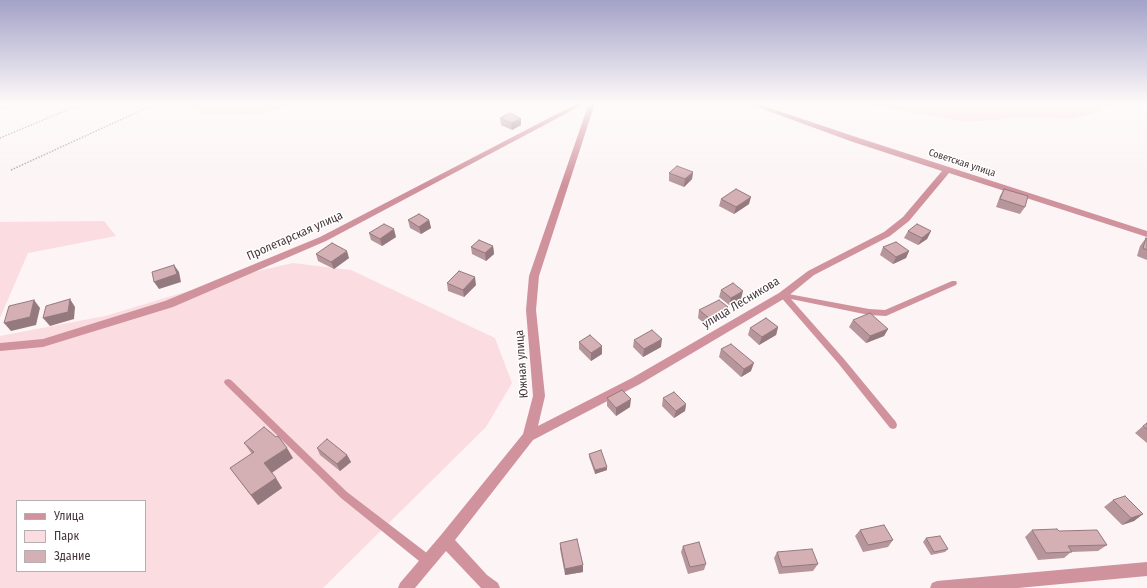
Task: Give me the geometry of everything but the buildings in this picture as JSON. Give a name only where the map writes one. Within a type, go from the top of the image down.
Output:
[{"type":"street","name":"Пролетарская улица","points":[[0,347],[43,343],[169,304],[323,239],[531,130]]},
{"type":"street","name":"Южная улица","points":[[405,588],[446,540],[529,436],[539,396],[531,310],[534,276],[583,130]]},
{"type":"street","name":"Советская улица","points":[[829,130],[1145,233]]},
{"type":"street","name":"улица Лесникова","points":[[529,436],[636,381],[783,295],[811,273],[887,234],[906,219],[948,169]]},
{"type":"street","points":[[446,540],[482,580],[493,588]]},
{"type":"street","points":[[937,588],[1147,569]]},
{"type":"lane","points":[[783,295],[869,312],[886,313],[954,283]]},
{"type":"lane","points":[[783,295],[841,361],[893,425]]},
{"type":"lane","points":[[228,382],[344,495],[428,561]]},
{"type":"path","points":[[0,138],[18,130]]},
{"type":"path","points":[[11,170],[97,130]]},
{"type":"green space","points":[[104,221],[116,236],[28,253],[0,318],[0,222]]},
{"type":"green space","points":[[293,263],[351,270],[495,338],[512,383],[486,427],[323,588],[0,588],[0,336],[105,316],[245,274]]}]
